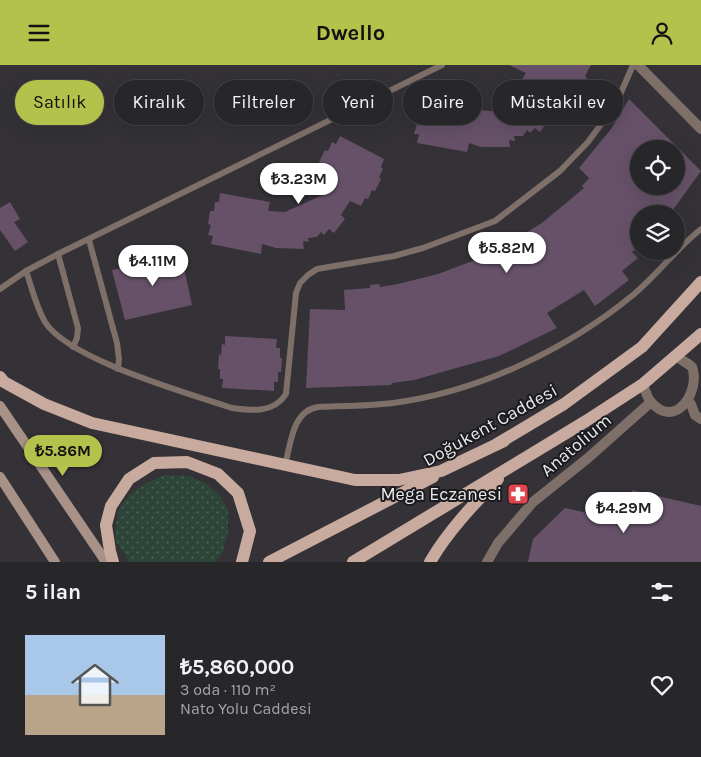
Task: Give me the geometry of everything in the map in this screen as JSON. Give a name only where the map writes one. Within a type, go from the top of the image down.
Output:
[{"type":"main road","name":"Doğukent Caddesi","points":[[269,562],[504,441],[564,404],[642,347],[701,281]]},
{"type":"main road","points":[[353,562],[643,384],[701,334]]},
{"type":"main road","points":[[0,377],[4,382],[44,404],[92,423],[355,480],[399,480],[441,471],[504,441]]},
{"type":"main road","points":[[0,405],[106,562]]},
{"type":"main road","points":[[113,562],[106,525],[111,506],[129,479],[154,463],[187,462],[218,474],[238,493],[250,531],[242,562]]},
{"type":"main road","points":[[430,562],[441,543],[510,467]]},
{"type":"main road","points":[[0,477],[55,562]]},
{"type":"street","points":[[638,65],[701,129]]},
{"type":"street","points":[[643,384],[651,402],[664,412],[682,411],[691,404],[698,395],[700,381],[694,368],[676,356]]},
{"type":"street","name":"Anatolium","points":[[488,562],[498,543],[533,502],[588,458],[651,402]]},
{"type":"street","points":[[691,404],[694,415],[701,419]]},
{"type":"lane","points":[[0,289],[26,271],[58,254],[442,65]]},
{"type":"lane","points":[[26,271],[45,323],[52,331],[73,347],[118,369],[232,408],[245,410],[272,408],[282,401],[286,394],[296,293],[300,283],[308,275],[330,265],[371,260],[423,248],[495,221],[560,171],[588,142],[616,104],[633,65]]},
{"type":"lane","points":[[285,465],[296,422],[307,410],[318,407],[393,403],[418,399],[466,386],[517,366],[570,339],[596,323],[634,294],[701,229]]},
{"type":"lane","points":[[89,240],[117,343],[118,369]]},
{"type":"lane","points":[[58,254],[78,328],[77,338],[73,347]]},
{"type":"green space","points":[[165,475],[188,476],[207,484],[221,497],[228,511],[228,532],[222,554],[214,562],[130,562],[115,540],[118,516],[123,502],[133,492]]},
{"type":"building","points":[[509,65],[591,65],[585,76],[586,80],[522,80],[526,73]]},
{"type":"building","points":[[629,99],[670,140],[630,140],[630,195],[684,195],[676,205],[630,205],[630,260],[636,260],[622,271],[629,280],[595,306],[584,290],[547,313],[557,328],[499,356],[414,380],[392,383],[391,385],[306,388],[310,309],[345,310],[344,290],[370,288],[370,285],[379,284],[380,287],[398,284],[438,274],[491,254],[542,223],[584,188],[582,186],[589,178],[579,168],[613,125],[623,125],[623,109]]},
{"type":"building","points":[[482,110],[492,111],[492,125],[545,125],[540,132],[535,128],[530,133],[527,130],[523,136],[514,136],[515,141],[509,140],[510,147],[481,147],[469,143],[467,152],[417,143],[419,134],[414,134],[417,125],[482,125]]},
{"type":"building","points":[[340,136],[384,159],[381,167],[383,169],[379,177],[381,179],[375,191],[372,190],[368,199],[365,198],[361,206],[350,201],[341,215],[345,219],[334,233],[329,229],[324,235],[321,232],[317,237],[308,238],[309,242],[303,241],[304,249],[276,248],[262,244],[261,254],[211,244],[213,236],[208,235],[211,225],[208,224],[210,211],[214,211],[215,202],[219,202],[220,193],[270,202],[268,211],[285,212],[329,192],[315,182],[320,174],[315,172],[321,164],[319,162],[325,150],[328,151],[332,142],[336,144]]},
{"type":"building","points":[[685,155],[701,171],[685,193]]},
{"type":"building","points":[[10,202],[20,219],[14,222],[28,242],[15,251],[0,230],[0,208]]},
{"type":"building","points":[[181,254],[192,305],[125,320],[112,270]]},
{"type":"building","points":[[225,336],[277,339],[276,348],[280,348],[280,358],[282,358],[281,372],[278,372],[278,382],[274,382],[274,391],[222,388],[223,379],[220,379],[220,369],[218,369],[219,354],[221,355],[222,344],[225,345]]},
{"type":"building","points":[[632,490],[701,506],[701,562],[528,562],[533,539],[565,508],[624,521]]},
{"type":"place","name":"Mega Eczanesi","points":[[518,494]]}]
